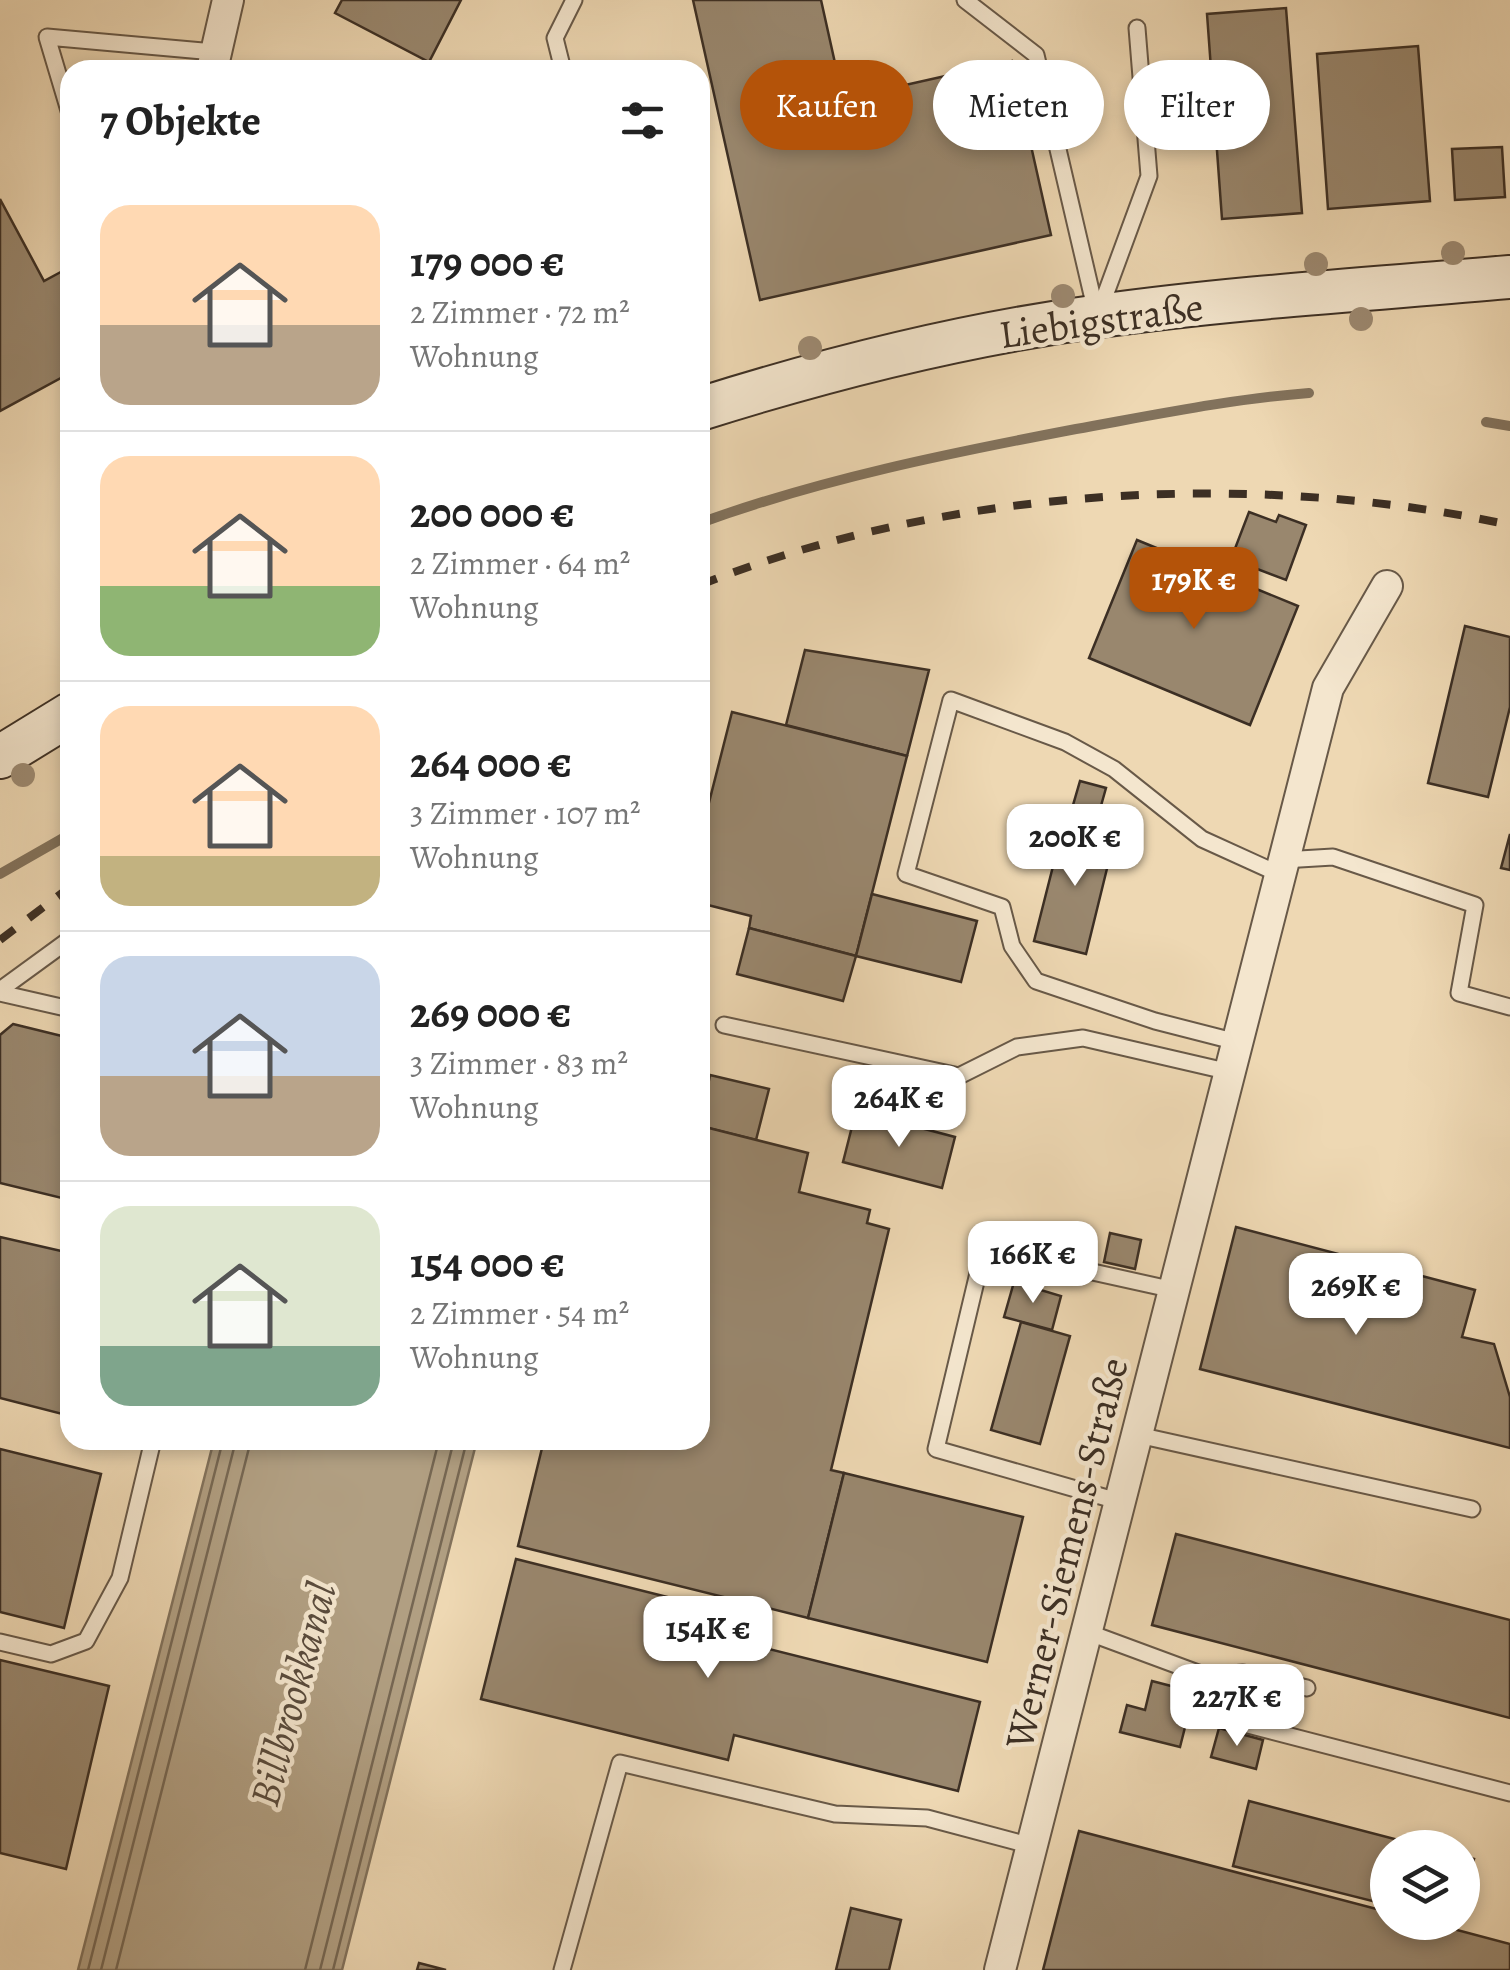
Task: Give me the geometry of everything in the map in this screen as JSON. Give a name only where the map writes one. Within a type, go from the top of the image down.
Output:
[{"type":"main road","name":"Liebigstraße","points":[[710,406],[800,377],[1097,316],[1306,292],[1510,277]]},
{"type":"main road","points":[[0,757],[60,720]]},
{"type":"street","points":[[213,60],[228,0]]},
{"type":"street","name":"Werner-Siemens-Straße","points":[[1000,1970],[1328,688],[1386,586]]},
{"type":"lane","points":[[561,60],[556,38],[574,0]]},
{"type":"lane","points":[[965,0],[1036,55],[1097,316]]},
{"type":"lane","points":[[1097,316],[1149,176],[1137,28]]},
{"type":"lane","points":[[60,79],[48,38],[206,60]]},
{"type":"lane","points":[[1237,1042],[1155,1021],[1036,981],[1012,946],[1002,907],[906,874],[951,700],[1065,742],[1114,769],[1202,839],[1281,868],[1332,857],[1475,905],[1459,993],[1510,1006]]},
{"type":"lane","points":[[0,992],[60,947]]},
{"type":"lane","points":[[0,992],[60,1007]]},
{"type":"lane","points":[[724,1026],[959,1076],[1017,1047],[1083,1038],[1230,1072]]},
{"type":"lane","points":[[1121,1502],[936,1449],[984,1248],[1174,1290]]},
{"type":"lane","points":[[1138,1435],[1472,1509]]},
{"type":"lane","points":[[0,1642],[52,1654],[86,1641],[120,1578],[151,1450]]},
{"type":"lane","points":[[1087,1632],[1206,1676],[1244,1673],[1307,1688]]},
{"type":"lane","points":[[1206,1676],[1248,1725],[1510,1792]]},
{"type":"lane","points":[[562,1970],[620,1762],[835,1814],[926,1818],[1032,1846]]},
{"type":"water","name":"Billbrookkanal","points":[[211,1450],[474,1450],[342,1970],[78,1970]]},
{"type":"building","points":[[342,0],[461,0],[430,60],[335,13]]},
{"type":"building","points":[[693,0],[821,0],[834,60],[740,60],[740,150],[913,150],[913,83],[933,79],[933,150],[1032,150],[1051,235],[760,300],[710,76],[710,60],[706,60]]},
{"type":"building","points":[[1286,8],[1302,213],[1222,219],[1217,150],[1270,150],[1270,60],[1210,60],[1207,14]]},
{"type":"building","points":[[1418,46],[1430,201],[1328,209],[1317,54]]},
{"type":"building","points":[[1502,147],[1505,197],[1455,200],[1452,149]]},
{"type":"building","points":[[0,199],[44,281],[60,272],[60,378],[0,411]]},
{"type":"building","points":[[1249,512],[1276,522],[1279,515],[1306,525],[1286,580],[1231,559]]},
{"type":"building","points":[[1137,540],[1298,606],[1250,725],[1089,658]]},
{"type":"building","points":[[1465,626],[1510,637],[1510,707],[1488,797],[1428,783]]},
{"type":"building","points":[[805,650],[929,670],[907,756],[786,725]]},
{"type":"building","points":[[732,712],[907,756],[856,956],[749,928],[751,916],[710,906],[710,799]]},
{"type":"building","points":[[1080,781],[1106,788],[1095,827],[1069,819]]},
{"type":"building","points":[[1064,823],[1115,836],[1086,954],[1034,941]]},
{"type":"building","points":[[1510,834],[1510,870],[1501,868]]},
{"type":"building","points":[[872,894],[977,921],[961,982],[856,956]]},
{"type":"building","points":[[749,928],[856,956],[843,1001],[737,974]]},
{"type":"building","points":[[13,1024],[60,1036],[60,1198],[0,1183],[0,1035]]},
{"type":"building","points":[[710,1075],[769,1089],[756,1140],[710,1128]]},
{"type":"building","points":[[856,1111],[955,1137],[942,1188],[843,1162]]},
{"type":"building","points":[[710,1128],[808,1153],[799,1192],[870,1210],[867,1223],[889,1229],[831,1470],[844,1473],[808,1618],[518,1546],[542,1450],[710,1450]]},
{"type":"building","points":[[1236,1227],[1475,1290],[1462,1337],[1494,1344],[1510,1397],[1510,1448],[1200,1369]]},
{"type":"building","points":[[1110,1233],[1141,1240],[1135,1269],[1104,1262]]},
{"type":"building","points":[[0,1237],[60,1251],[60,1413],[0,1398]]},
{"type":"building","points":[[1014,1282],[1061,1296],[1052,1330],[1004,1317]]},
{"type":"building","points":[[1021,1322],[1070,1336],[1040,1444],[991,1430]]},
{"type":"building","points":[[0,1449],[101,1474],[64,1628],[0,1612]]},
{"type":"building","points":[[844,1473],[1023,1517],[987,1662],[808,1618]]},
{"type":"building","points":[[1176,1534],[1510,1620],[1510,1718],[1152,1625]]},
{"type":"building","points":[[516,1559],[763,1621],[757,1646],[980,1702],[958,1791],[734,1735],[728,1760],[481,1699]]},
{"type":"building","points":[[0,1660],[109,1686],[66,1869],[0,1853]]},
{"type":"building","points":[[1152,1681],[1194,1692],[1180,1747],[1120,1732],[1127,1705],[1145,1710]]},
{"type":"building","points":[[1219,1728],[1263,1740],[1256,1769],[1211,1757]]},
{"type":"building","points":[[1249,1801],[1370,1833],[1370,1900],[1233,1866]]},
{"type":"building","points":[[1079,1831],[1370,1907],[1370,1940],[1480,1940],[1480,1936],[1510,1944],[1510,1970],[1043,1970]]},
{"type":"building","points":[[851,1908],[901,1920],[889,1970],[836,1970]]},
{"type":"building","points":[[419,1963],[446,1970],[417,1970]]},
{"type":"waterway","points":[[710,520],[839,480],[934,458],[1192,408],[1309,393]]},
{"type":"waterway","points":[[1486,422],[1510,426]]},
{"type":"waterway","points":[[0,874],[60,840]]},
{"type":"railway","points":[[710,582],[795,552],[894,526],[996,508],[1100,497],[1309,497],[1411,507],[1510,525]]},
{"type":"railway","points":[[0,940],[60,895]]}]
